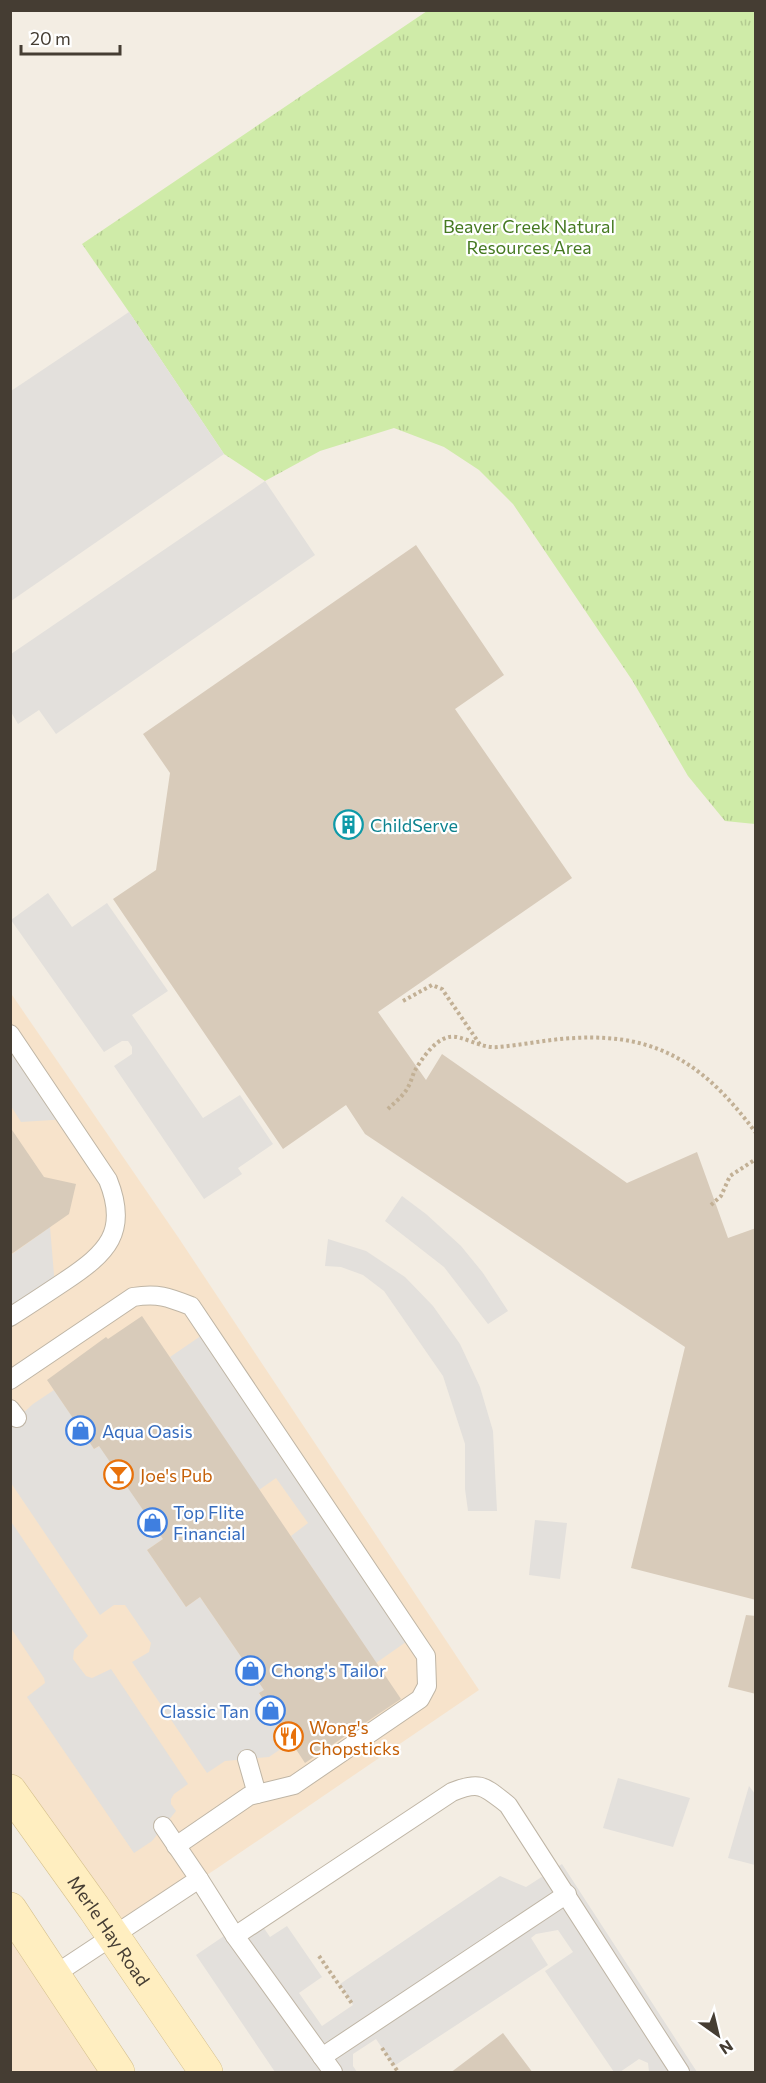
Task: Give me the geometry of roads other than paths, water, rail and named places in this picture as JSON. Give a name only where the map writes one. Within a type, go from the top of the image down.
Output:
[{"type":"main road","name":"Merle Hay Road","points":[[10,1791],[206,2073]]},
{"type":"main road","points":[[10,1909],[118,2073]]},
{"type":"lane","points":[[10,1034],[108,1180],[116,1198],[117,1219],[111,1239],[100,1256],[10,1317]]},
{"type":"lane","points":[[10,1380],[133,1297],[153,1294],[190,1306],[426,1656],[427,1686],[420,1699],[294,1785],[249,1796],[176,1846]]},
{"type":"lane","points":[[247,1759],[257,1794]]},
{"type":"lane","points":[[236,1936],[452,1792],[469,1785],[486,1788],[508,1805],[681,2073]]},
{"type":"lane","points":[[163,1826],[236,1936],[333,2073]]},
{"type":"lane","points":[[54,1975],[199,1879]]},
{"type":"lane","points":[[322,2057],[567,1894]]},
{"type":"place","name":"ChildServe","points":[[349,825]]},
{"type":"place","name":"Aqua Oasis","points":[[81,1431]]},
{"type":"place","name":"Joe's Pub","points":[[119,1475]]},
{"type":"place","name":"Top Flite Financial","points":[[152,1522]]},
{"type":"place","name":"Chong's Tailor","points":[[250,1670]]},
{"type":"place","name":"Classic Tan","points":[[270,1711]]},
{"type":"place","name":"Wong's Chopsticks","points":[[288,1737]]},
{"type":"park label","name":"Beaver Creek Natural Resources Area","points":[[529,236]]}]
